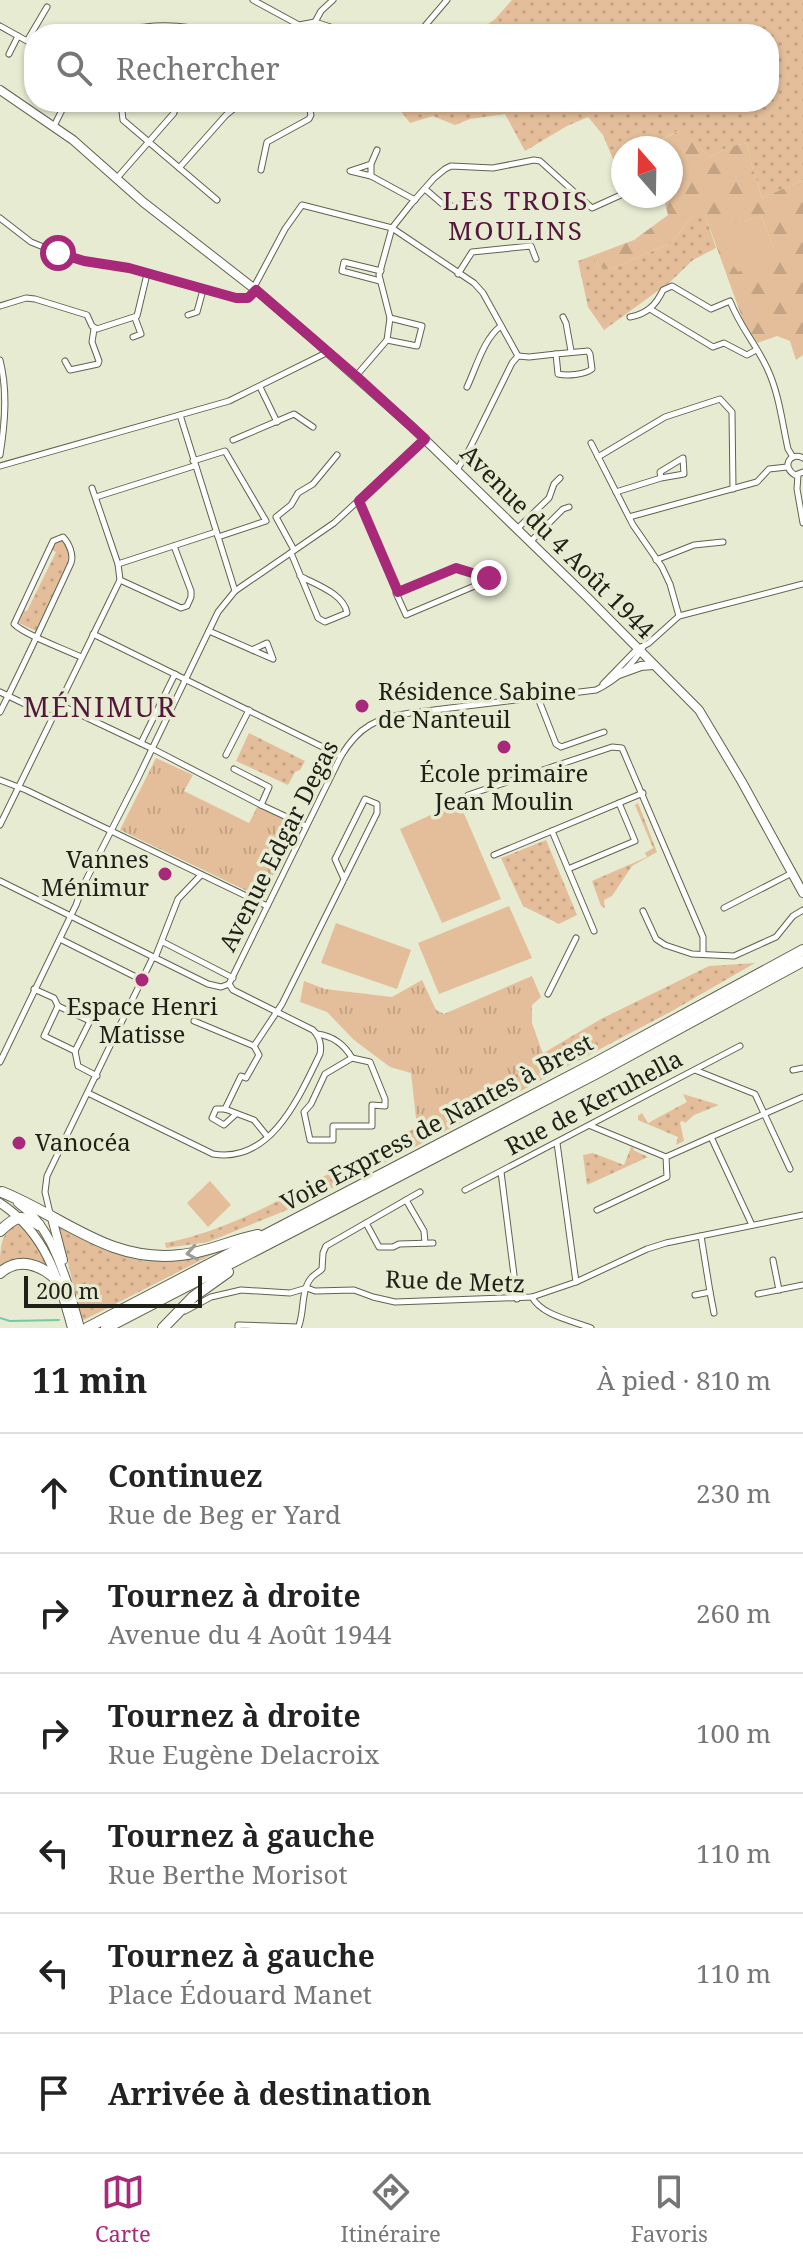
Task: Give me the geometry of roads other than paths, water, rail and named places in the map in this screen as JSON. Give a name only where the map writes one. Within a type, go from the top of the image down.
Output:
[{"type":"highway","name":"Voie Express de Nantes à Brest","points":[[106,1328],[803,950]]},
{"type":"highway","name":"Voie Express de Nantes à Brest","points":[[87,1328],[609,1066],[803,961]]},
{"type":"highway","points":[[1,1196],[119,1250],[154,1257],[191,1254],[245,1237],[271,1237],[268,1249],[207,1286],[163,1328]]},
{"type":"highway","points":[[0,1231],[19,1218],[27,1217],[39,1225]]},
{"type":"highway","points":[[0,1273],[13,1264],[27,1263],[58,1281]]},
{"type":"street","points":[[253,0],[297,24]]},
{"type":"street","points":[[315,22],[333,0]]},
{"type":"street","points":[[427,24],[447,0]]},
{"type":"street","points":[[37,24],[47,7]]},
{"type":"street","points":[[304,24],[321,24]]},
{"type":"street","points":[[0,26],[24,39]]},
{"type":"street","points":[[9,54],[18,36]]},
{"type":"street","name":"Avenue du 4 Août 1944","points":[[0,90],[24,106]]},
{"type":"street","name":"Avenue du 4 Août 1944","points":[[33,112],[73,140],[143,202],[255,289],[356,376],[531,541],[640,650],[699,710],[803,893]]},
{"type":"street","points":[[54,126],[61,112]]},
{"type":"street","points":[[122,112],[123,120],[217,200]]},
{"type":"street","points":[[179,168],[229,112]]},
{"type":"street","points":[[261,170],[267,142],[309,119],[310,112]]},
{"type":"street","points":[[117,178],[174,113]]},
{"type":"street","points":[[371,176],[371,164],[377,150]]},
{"type":"street","points":[[356,376],[387,340],[390,318],[380,281],[392,228],[445,169],[451,166],[493,168],[540,161],[592,208],[611,199]]},
{"type":"street","points":[[371,164],[350,171],[371,176],[415,200]]},
{"type":"street","points":[[425,189],[446,207],[477,203]]},
{"type":"street","points":[[0,218],[18,234],[39,246],[73,259],[129,268],[243,299],[251,297],[285,229],[302,205],[392,228],[474,283],[483,293],[518,356]]},
{"type":"street","points":[[458,274],[472,252],[531,246],[536,259]]},
{"type":"street","points":[[380,281],[342,271],[344,262],[381,271]]},
{"type":"street","points":[[133,337],[141,334],[135,318],[147,274]]},
{"type":"street","points":[[630,317],[650,309],[663,290],[672,286],[711,309],[730,301],[738,322],[767,367],[788,449],[793,457]]},
{"type":"street","points":[[188,315],[197,312],[203,290]]},
{"type":"street","points":[[0,306],[26,298],[87,315],[94,329],[92,342],[98,364],[70,370],[65,361]]},
{"type":"street","points":[[650,309],[713,347],[724,343],[747,355],[756,350]]},
{"type":"street","points":[[563,317],[571,352]]},
{"type":"street","points":[[94,329],[135,318]]},
{"type":"street","points":[[387,340],[417,346],[422,326],[390,318]]},
{"type":"street","points":[[467,387],[495,331],[502,326]]},
{"type":"street","points":[[518,356],[588,351],[592,369],[558,374],[556,354]]},
{"type":"street","points":[[0,466],[229,401],[328,352]]},
{"type":"street","points":[[457,470],[518,356]]},
{"type":"street","points":[[0,360],[4,382],[0,455]]},
{"type":"street","points":[[260,386],[277,422]]},
{"type":"street","points":[[598,457],[665,417],[720,399],[732,412],[733,489]]},
{"type":"street","points":[[233,440],[294,414],[313,427]]},
{"type":"street","points":[[180,415],[235,591]]},
{"type":"street","points":[[0,1062],[218,612],[235,591],[334,523],[425,439]]},
{"type":"street","points":[[591,443],[629,517],[662,567],[679,616]]},
{"type":"street","points":[[96,497],[225,451],[266,521],[118,564]]},
{"type":"street","points":[[300,576],[341,599],[347,613],[325,622],[318,618],[300,576],[292,552],[276,517],[291,505],[298,493],[313,484],[337,455]]},
{"type":"street","points":[[803,458],[793,457],[787,467],[790,472],[800,474],[797,489],[803,523]]},
{"type":"street","points":[[616,492],[684,474],[683,458],[660,472],[661,478]]},
{"type":"street","points":[[629,517],[757,482],[769,469],[787,467]]},
{"type":"street","points":[[517,529],[549,498],[560,478]]},
{"type":"street","points":[[0,825],[120,580],[118,564],[92,488]]},
{"type":"street","points":[[359,501],[406,615],[489,578],[456,568],[398,592]]},
{"type":"street","points":[[531,541],[563,509],[569,507]]},
{"type":"street","points":[[0,712],[37,636],[73,558],[67,541],[63,537],[57,538],[14,624],[17,628],[37,636],[81,657]]},
{"type":"street","points":[[656,560],[694,545],[723,542]]},
{"type":"street","points":[[120,580],[181,608],[187,606],[191,591],[174,546]]},
{"type":"street","points":[[601,687],[679,616],[803,584]]},
{"type":"street","points":[[209,631],[252,650]]},
{"type":"street","points":[[93,634],[341,756]]},
{"type":"street","name":"Avenue Edgar Degas","points":[[229,984],[341,756],[361,730],[390,716],[601,687],[619,674],[640,650]]},
{"type":"street","points":[[619,674],[634,667],[653,665]]},
{"type":"street","points":[[141,743],[175,674]]},
{"type":"street","points":[[0,692],[52,717]]},
{"type":"street","points":[[538,698],[556,744],[561,747],[604,732]]},
{"type":"street","points":[[58,704],[306,826]]},
{"type":"street","points":[[226,755],[249,710]]},
{"type":"street","points":[[468,795],[612,747],[625,751],[703,937],[703,954]]},
{"type":"street","points":[[234,769],[269,787],[261,805]]},
{"type":"street","points":[[0,780],[267,906]]},
{"type":"street","points":[[494,855],[643,793]]},
{"type":"street","points":[[254,1046],[294,979],[344,879],[377,813],[377,804],[365,799],[335,859],[344,879]]},
{"type":"street","points":[[568,869],[635,841],[619,803]]},
{"type":"street","points":[[552,831],[594,931]]},
{"type":"street","points":[[724,908],[792,873]]},
{"type":"street","points":[[80,1328],[46,1197],[47,1176],[162,942],[178,899],[201,875]]},
{"type":"street","points":[[0,881],[208,984],[221,987],[229,984],[233,990],[313,1030],[320,1042],[320,1054],[293,1108],[267,1136],[245,1153],[226,1156],[213,1154],[88,1093]]},
{"type":"street","points":[[643,911],[656,939],[684,951],[740,955],[776,937],[793,916],[803,910]]},
{"type":"street","points":[[548,994],[576,938]]},
{"type":"street","points":[[60,939],[142,980]]},
{"type":"street","points":[[162,942],[233,978]]},
{"type":"street","points":[[34,989],[54,998],[58,1006],[90,1021],[75,1051],[78,1066],[97,1076]]},
{"type":"street","points":[[58,1006],[44,1036],[75,1051]]},
{"type":"street","points":[[194,1021],[254,1046],[259,1055],[246,1078],[241,1076],[225,1109]]},
{"type":"street","points":[[317,1034],[342,1043],[352,1058]]},
{"type":"street","name":"Rue de Keruhella","points":[[465,1190],[740,1046]]},
{"type":"street","points":[[352,1058],[370,1062],[385,1099],[385,1106],[372,1105],[372,1126],[333,1126],[333,1140],[310,1140],[304,1112],[325,1074],[352,1058]]},
{"type":"street","points":[[793,1070],[803,1068]]},
{"type":"street","points":[[695,1070],[755,1094],[790,1169]]},
{"type":"street","points":[[591,1126],[666,1157],[803,1097]]},
{"type":"street","points":[[293,1108],[304,1112]]},
{"type":"street","points":[[236,1114],[224,1125],[212,1118],[216,1109],[225,1109],[254,1120],[267,1136]]},
{"type":"street","points":[[711,1137],[752,1225]]},
{"type":"street","points":[[557,1143],[576,1282]]},
{"type":"street","points":[[597,1210],[667,1177],[666,1157]]},
{"type":"street","points":[[501,1172],[517,1299]]},
{"type":"street","points":[[238,1328],[238,1325],[298,1328],[304,1295],[311,1278],[322,1269],[326,1246],[420,1192]]},
{"type":"street","points":[[1,1196],[30,1213],[39,1225],[51,1243],[70,1291]]},
{"type":"street","points":[[1,1196],[44,1247],[72,1328]]},
{"type":"street","points":[[406,1200],[424,1231],[425,1243]]},
{"type":"street","points":[[532,1297],[576,1282],[647,1249],[803,1215]]},
{"type":"street","points":[[366,1223],[379,1247],[433,1243]]},
{"type":"street","points":[[701,1236],[714,1313]]},
{"type":"street","points":[[773,1260],[779,1290]]},
{"type":"street","points":[[758,1294],[803,1285]]},
{"type":"street","name":"Rue de Metz","points":[[176,1315],[222,1293],[241,1290],[290,1293],[307,1288],[315,1291],[354,1290],[395,1302],[532,1297],[541,1307],[591,1328]]},
{"type":"street","points":[[695,1295],[710,1292]]},
{"type":"waterway","points":[[0,1318],[10,1321],[59,1320]]},
{"type":"place","name":"Résidence Sabine de Nanteuil","points":[[362,706]]},
{"type":"place","name":"École primaire Jean Moulin","points":[[504,747]]},
{"type":"place","name":"Vannes Ménimur","points":[[165,874]]},
{"type":"place","name":"Espace Henri Matisse","points":[[142,980]]},
{"type":"place","name":"Vanocéa","points":[[19,1143]]},
{"type":"district","name":"LES TROIS MOULINS","points":[[516,216]]},
{"type":"district","name":"MÉNIMUR","points":[[100,707]]}]
